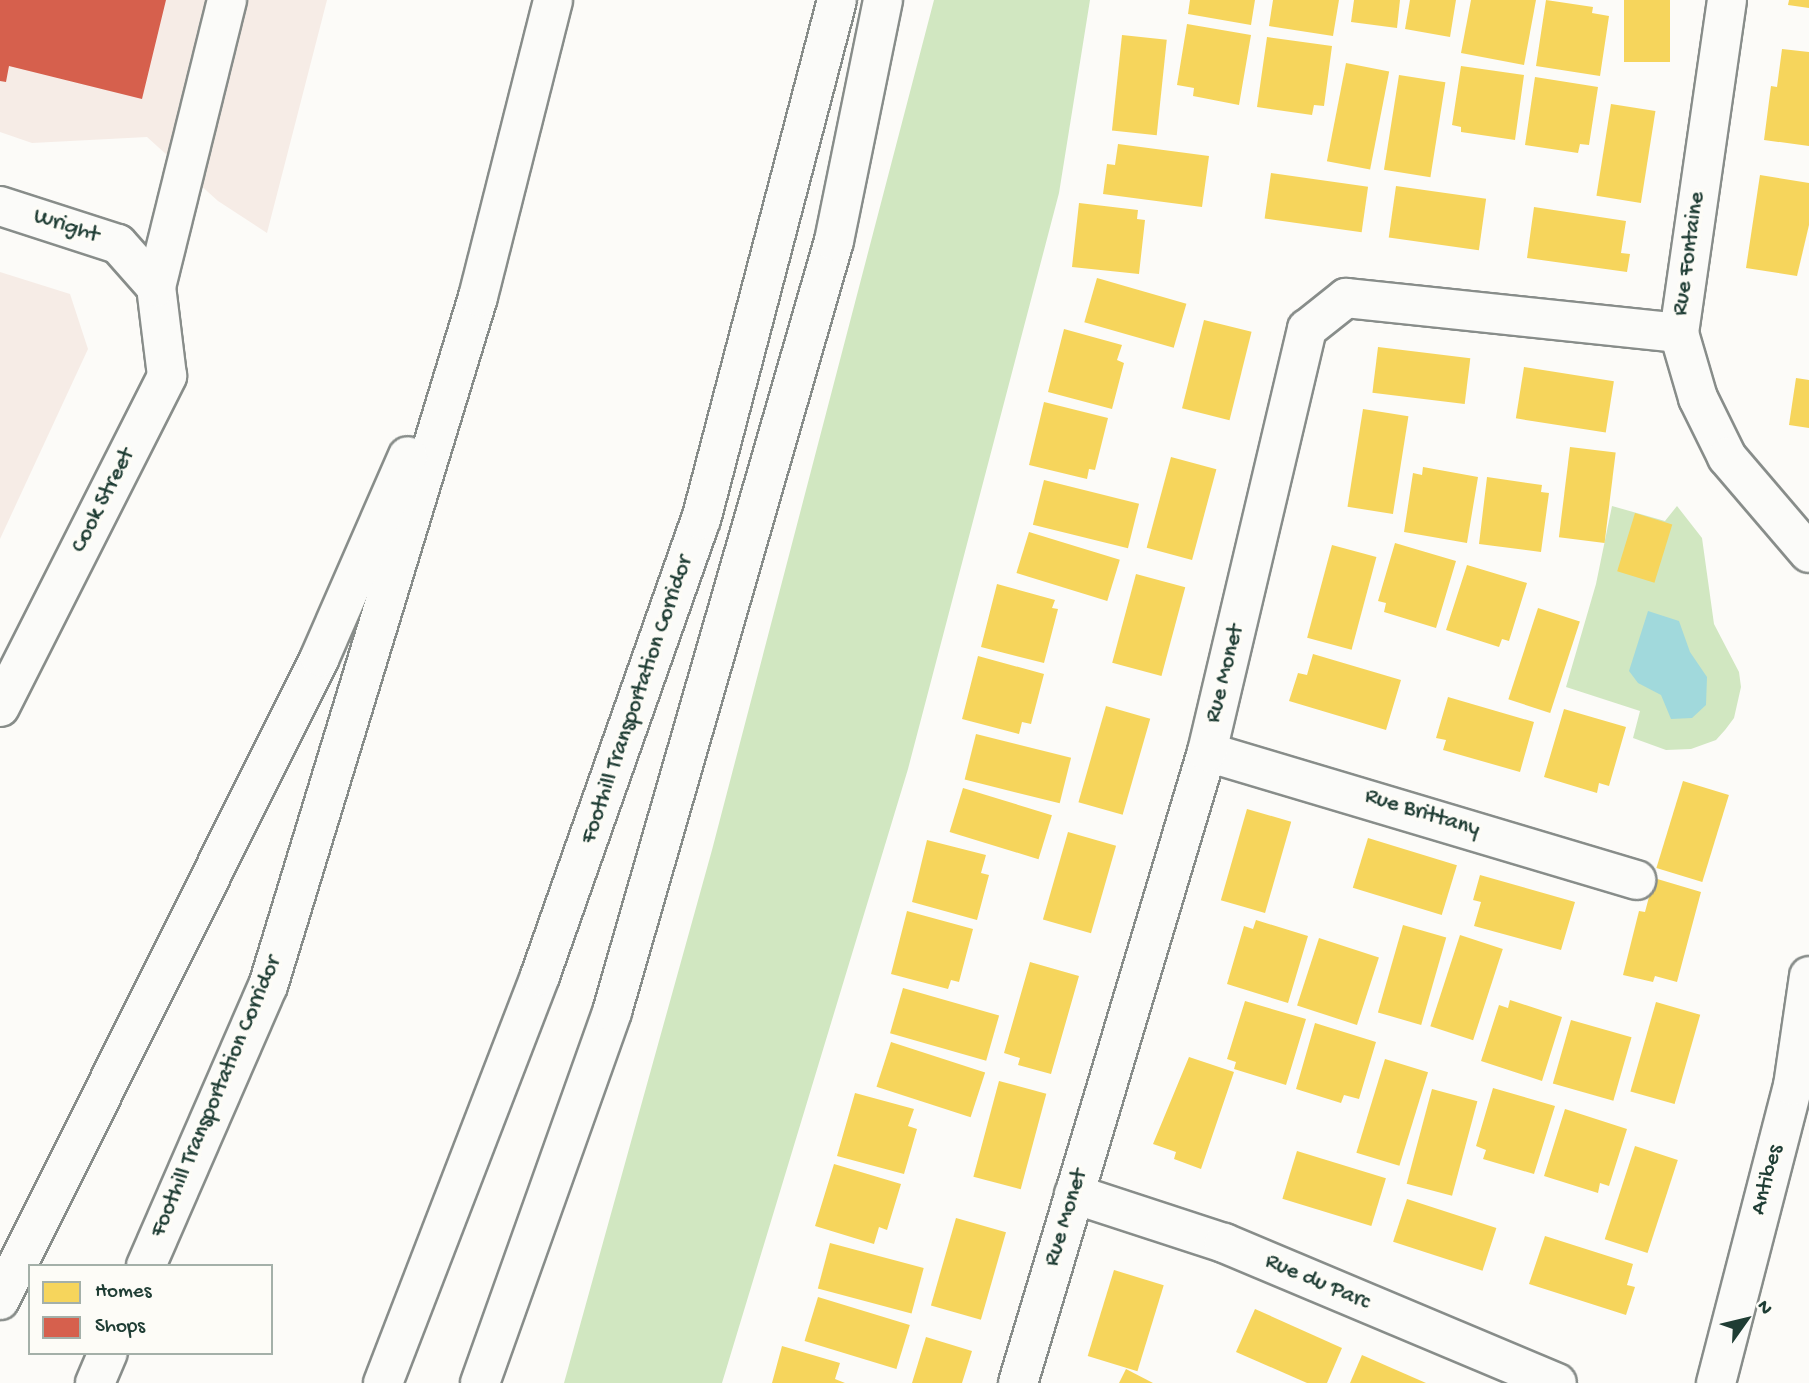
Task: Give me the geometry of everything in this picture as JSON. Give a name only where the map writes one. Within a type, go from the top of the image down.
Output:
[{"type":"main road","points":[[156,287],[227,0]]},
{"type":"main road","name":"Foothill Transportation Corridor","points":[[147,1264],[268,986],[478,298],[553,0]]},
{"type":"main road","name":"Foothill Transportation Corridor","points":[[383,1383],[540,976],[701,520],[837,0]]},
{"type":"main road","points":[[480,1383],[612,1012],[834,241],[883,0]]},
{"type":"main road","name":"Rue Fontaine","points":[[1727,0],[1679,333],[1698,398],[1727,457],[1809,553]]},
{"type":"main road","name":"Wright","points":[[0,206],[118,244],[156,287]]},
{"type":"main road","name":"Cook Street","points":[[0,707],[167,376],[156,287]]},
{"type":"main road","points":[[0,1300],[320,657],[478,298]]},
{"type":"main road","name":"Rue Monet","points":[[1018,1383],[1206,752],[1307,329],[1346,298],[1679,333]]},
{"type":"main road","name":"Rue Brittany","points":[[1206,752],[1636,880]]},
{"type":"main road","name":"Antibes","points":[[1716,1383],[1801,1088],[1809,976]]},
{"type":"main road","name":"Rue du Parc","points":[[1074,1194],[1224,1243],[1557,1383]]},
{"type":"main road","points":[[95,1383],[107,1355]]},
{"type":"shaded area","points":[[0,0],[327,0],[267,233],[218,201],[147,137],[32,143],[0,132]]},
{"type":"shaded area","points":[[0,272],[70,294],[88,349],[0,539]]},
{"type":"green space","points":[[934,0],[1090,0],[1059,193],[908,769],[722,1383],[564,1383],[712,850]]},
{"type":"green space","points":[[1612,506],[1665,521],[1677,506],[1702,538],[1714,624],[1739,672],[1741,687],[1734,718],[1716,740],[1691,749],[1666,750],[1633,738],[1640,711],[1566,687],[1596,584]]},
{"type":"water","points":[[1648,611],[1679,621],[1690,652],[1707,677],[1706,705],[1692,718],[1671,719],[1661,695],[1638,683],[1629,671]]},
{"type":"building: Homes","points":[[1190,0],[1255,0],[1251,25],[1188,14]]},
{"type":"building: Homes","points":[[1273,0],[1339,0],[1333,36],[1269,26]]},
{"type":"building: Homes","points":[[1354,0],[1400,0],[1397,28],[1351,22]]},
{"type":"building: Homes","points":[[1410,0],[1456,0],[1450,37],[1405,29]]},
{"type":"building: Homes","points":[[1471,0],[1536,0],[1524,65],[1461,53]]},
{"type":"building: Homes","points":[[1546,0],[1593,7],[1592,13],[1609,16],[1600,76],[1536,66]]},
{"type":"building: Homes","points":[[1624,0],[1670,0],[1670,62],[1624,62]]},
{"type":"building: Homes","points":[[1789,0],[1809,0],[1809,8],[1788,5]]},
{"type":"building: Homes","points":[[1187,24],[1251,35],[1239,105],[1193,96],[1194,88],[1177,85]]},
{"type":"building: Homes","points":[[1122,35],[1167,40],[1157,135],[1112,130]]},
{"type":"building: Homes","points":[[1267,37],[1332,46],[1324,106],[1314,105],[1312,115],[1257,107]]},
{"type":"building: Homes","points":[[1782,49],[1809,52],[1809,146],[1764,140],[1771,86],[1777,87]]},
{"type":"building: Homes","points":[[1346,63],[1389,71],[1370,170],[1327,161]]},
{"type":"building: Homes","points":[[1461,66],[1524,75],[1515,140],[1461,132],[1461,127],[1452,125]]},
{"type":"building: Homes","points":[[1399,75],[1445,82],[1430,177],[1384,170]]},
{"type":"building: Homes","points":[[1535,77],[1598,87],[1589,145],[1580,144],[1578,153],[1525,145]]},
{"type":"building: Homes","points":[[1611,104],[1655,111],[1641,203],[1596,196]]},
{"type":"building: Homes","points":[[1118,144],[1209,156],[1202,207],[1103,194],[1107,164],[1115,165]]},
{"type":"building: Homes","points":[[1271,173],[1368,187],[1362,232],[1265,219]]},
{"type":"building: Homes","points":[[1760,175],[1809,183],[1809,225],[1797,276],[1746,268]]},
{"type":"building: Homes","points":[[1396,186],[1486,199],[1479,250],[1389,237]]},
{"type":"building: Homes","points":[[1079,203],[1138,210],[1137,219],[1145,220],[1139,274],[1072,267]]},
{"type":"building: Homes","points":[[1534,207],[1626,221],[1621,253],[1630,254],[1627,272],[1527,258]]},
{"type":"building: Homes","points":[[1097,278],[1186,304],[1174,348],[1084,322]]},
{"type":"building: Homes","points":[[1204,320],[1252,332],[1230,420],[1182,408]]},
{"type":"building: Homes","points":[[1064,329],[1122,345],[1117,360],[1124,363],[1112,409],[1048,392]]},
{"type":"building: Homes","points":[[1378,347],[1470,358],[1465,404],[1372,393]]},
{"type":"building: Homes","points":[[1524,367],[1614,381],[1606,433],[1516,418]]},
{"type":"building: Homes","points":[[1796,378],[1809,380],[1809,428],[1789,425]]},
{"type":"building: Homes","points":[[1044,402],[1108,418],[1095,470],[1089,469],[1087,479],[1029,465]]},
{"type":"building: Homes","points":[[1363,409],[1408,416],[1393,514],[1348,507]]},
{"type":"building: Homes","points":[[1570,447],[1616,453],[1605,543],[1559,537]]},
{"type":"building: Homes","points":[[1171,457],[1216,469],[1192,560],[1147,548]]},
{"type":"building: Homes","points":[[1423,467],[1478,477],[1467,543],[1404,532],[1413,473],[1422,475]]},
{"type":"building: Homes","points":[[1487,477],[1542,485],[1541,492],[1549,493],[1541,552],[1479,544]]},
{"type":"building: Homes","points":[[1044,480],[1139,504],[1128,548],[1033,525]]},
{"type":"building: Homes","points":[[1635,513],[1672,524],[1654,583],[1617,571]]},
{"type":"building: Homes","points":[[1029,532],[1120,560],[1107,601],[1016,573]]},
{"type":"building: Homes","points":[[1395,543],[1456,561],[1436,628],[1384,612],[1386,603],[1378,601]]},
{"type":"building: Homes","points":[[1332,545],[1376,557],[1352,650],[1307,638]]},
{"type":"building: Homes","points":[[1467,565],[1527,583],[1509,641],[1502,639],[1499,647],[1446,630]]},
{"type":"building: Homes","points":[[1136,574],[1185,587],[1161,676],[1112,663]]},
{"type":"building: Homes","points":[[997,584],[1055,600],[1052,608],[1058,609],[1044,663],[981,647]]},
{"type":"building: Homes","points":[[1538,608],[1580,622],[1550,713],[1508,699]]},
{"type":"building: Homes","points":[[1313,654],[1401,680],[1386,730],[1289,701],[1298,673],[1307,675]]},
{"type":"building: Homes","points":[[978,656],[1044,674],[1031,724],[1022,722],[1019,734],[962,719]]},
{"type":"building: Homes","points":[[1448,697],[1534,722],[1520,772],[1443,750],[1446,740],[1436,738]]},
{"type":"building: Homes","points":[[1106,706],[1150,719],[1123,815],[1078,802]]},
{"type":"building: Homes","points":[[1564,709],[1626,727],[1609,786],[1599,783],[1597,793],[1544,777]]},
{"type":"building: Homes","points":[[976,734],[1071,758],[1060,803],[965,780]]},
{"type":"building: Homes","points":[[1683,781],[1729,795],[1702,882],[1656,868]]},
{"type":"building: Homes","points":[[963,788],[1052,815],[1038,859],[950,832]]},
{"type":"building: Homes","points":[[1247,809],[1291,822],[1265,913],[1221,900]]},
{"type":"building: Homes","points":[[1068,832],[1116,846],[1091,933],[1043,919]]},
{"type":"building: Homes","points":[[1368,838],[1457,865],[1442,915],[1353,888]]},
{"type":"building: Homes","points":[[927,840],[986,855],[981,873],[989,875],[977,920],[912,902]]},
{"type":"building: Homes","points":[[1480,875],[1575,902],[1561,950],[1474,926],[1481,902],[1473,900]]},
{"type":"building: Homes","points":[[1654,878],[1701,892],[1677,982],[1655,976],[1653,982],[1623,975],[1639,911],[1645,912]]},
{"type":"building: Homes","points":[[907,911],[973,929],[959,982],[951,980],[948,989],[891,974]]},
{"type":"building: Homes","points":[[1256,920],[1308,936],[1288,1003],[1227,984],[1244,926],[1253,929]]},
{"type":"building: Homes","points":[[1403,925],[1446,937],[1421,1025],[1378,1012]]},
{"type":"building: Homes","points":[[1460,935],[1503,949],[1473,1040],[1430,1026]]},
{"type":"building: Homes","points":[[1319,938],[1379,957],[1357,1025],[1297,1006]]},
{"type":"building: Homes","points":[[1030,962],[1079,976],[1051,1074],[1018,1065],[1020,1058],[1004,1053]]},
{"type":"building: Homes","points":[[903,988],[999,1016],[986,1061],[890,1033]]},
{"type":"building: Homes","points":[[1510,1000],[1562,1017],[1542,1081],[1481,1061],[1499,1005],[1508,1008]]},
{"type":"building: Homes","points":[[1245,1001],[1306,1019],[1286,1085],[1234,1069],[1236,1062],[1227,1059]]},
{"type":"building: Homes","points":[[1656,1002],[1700,1015],[1675,1104],[1630,1091]]},
{"type":"building: Homes","points":[[1571,1020],[1632,1037],[1613,1101],[1553,1083]]},
{"type":"building: Homes","points":[[1315,1023],[1376,1042],[1359,1099],[1344,1095],[1341,1103],[1296,1089]]},
{"type":"building: Homes","points":[[891,1042],[985,1073],[971,1117],[876,1087]]},
{"type":"building: Homes","points":[[1189,1057],[1234,1072],[1201,1169],[1174,1159],[1176,1152],[1153,1144]]},
{"type":"building: Homes","points":[[1385,1059],[1428,1072],[1399,1166],[1356,1153]]},
{"type":"building: Homes","points":[[999,1081],[1046,1094],[1021,1189],[973,1177]]},
{"type":"building: Homes","points":[[1493,1088],[1555,1106],[1534,1174],[1483,1159],[1486,1150],[1476,1146]]},
{"type":"building: Homes","points":[[1432,1089],[1477,1101],[1452,1196],[1407,1184]]},
{"type":"building: Homes","points":[[855,1093],[914,1109],[908,1126],[917,1129],[904,1174],[837,1156]]},
{"type":"building: Homes","points":[[1565,1109],[1627,1129],[1609,1186],[1600,1183],[1598,1193],[1544,1176]]},
{"type":"building: Homes","points":[[1635,1146],[1678,1160],[1648,1253],[1605,1239]]},
{"type":"building: Homes","points":[[1297,1151],[1386,1178],[1371,1226],[1282,1199]]},
{"type":"building: Homes","points":[[834,1164],[901,1184],[887,1230],[879,1227],[874,1244],[815,1226]]},
{"type":"building: Homes","points":[[1407,1199],[1496,1228],[1482,1271],[1393,1242]]},
{"type":"building: Homes","points":[[956,1218],[1006,1232],[981,1320],[931,1305]]},
{"type":"building: Homes","points":[[1545,1236],[1633,1264],[1627,1285],[1635,1287],[1626,1315],[1529,1284]]},
{"type":"building: Homes","points":[[830,1243],[924,1268],[912,1314],[818,1288]]},
{"type":"building: Homes","points":[[1114,1270],[1164,1285],[1137,1371],[1088,1356]]},
{"type":"building: Homes","points":[[818,1297],[910,1325],[896,1369],[805,1341]]},
{"type":"building: Homes","points":[[1255,1309],[1342,1348],[1327,1383],[1307,1383],[1236,1352]]},
{"type":"building: Homes","points":[[926,1337],[972,1351],[962,1383],[912,1383]]},
{"type":"building: Homes","points":[[782,1346],[840,1363],[835,1379],[845,1383],[772,1383]]},
{"type":"building: Homes","points":[[1362,1355],[1426,1383],[1350,1383]]},
{"type":"building: Homes","points":[[1126,1369],[1153,1383],[1119,1383]]},
{"type":"building: Shops","points":[[0,0],[166,0],[142,99],[9,66],[6,82],[0,81]]}]
